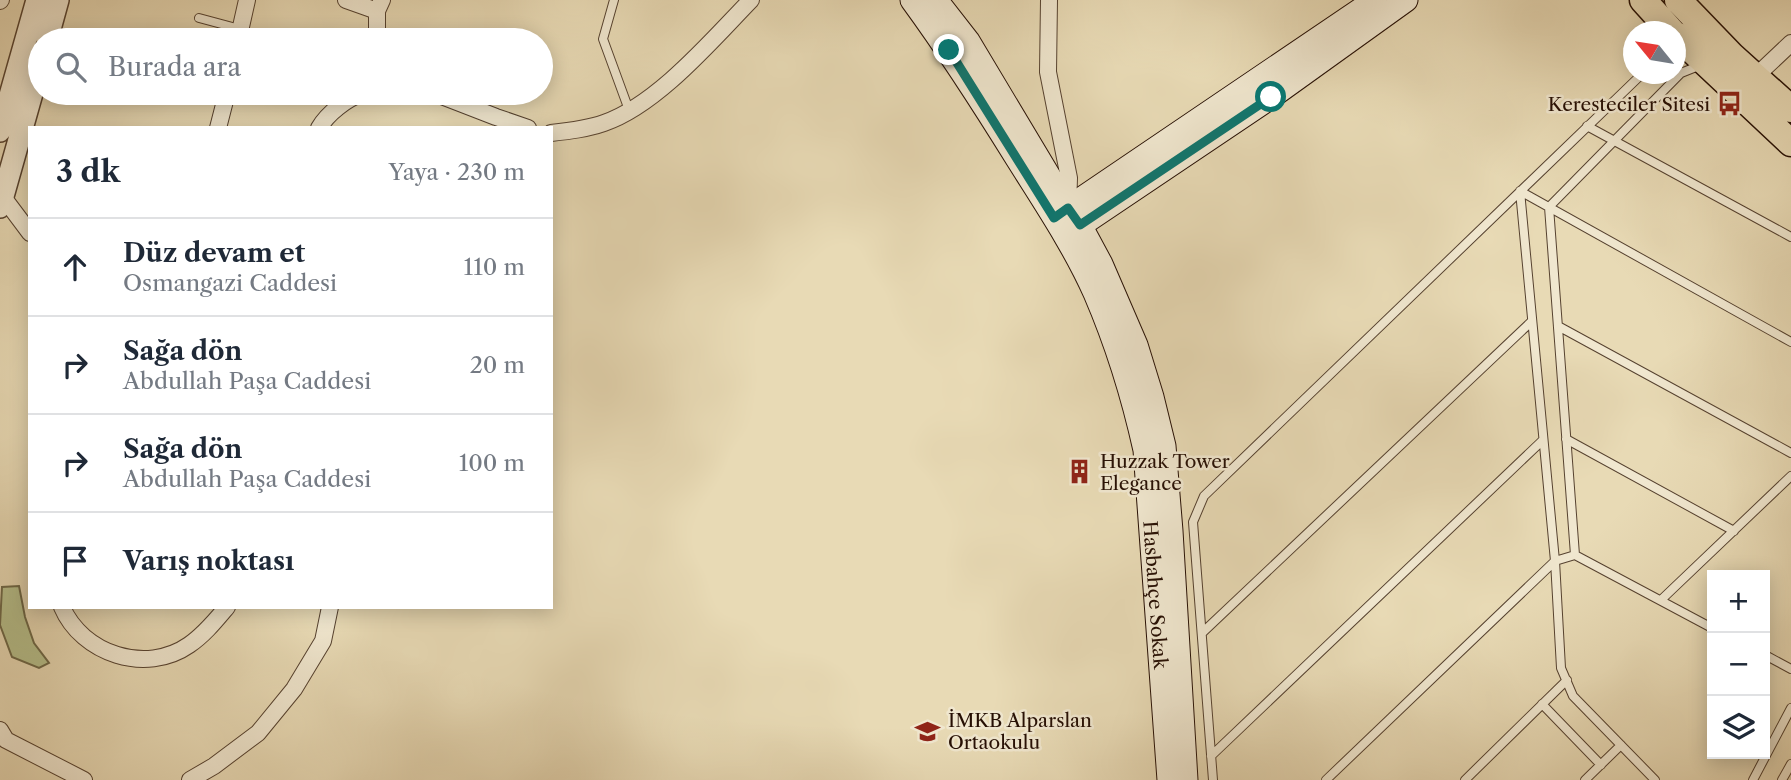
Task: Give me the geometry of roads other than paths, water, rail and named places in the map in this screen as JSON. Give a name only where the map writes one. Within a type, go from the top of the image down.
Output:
[{"type":"main road","points":[[912,0],[1067,222]]},
{"type":"main road","points":[[936,0],[968,41],[1067,222]]},
{"type":"main road","points":[[1067,222],[1375,0]]},
{"type":"main road","points":[[1067,222],[1271,97],[1406,0]]},
{"type":"main road","points":[[1643,0],[1661,21]]},
{"type":"main road","points":[[1678,0],[1732,56],[1791,109]]},
{"type":"main road","points":[[1686,47],[1791,143]]},
{"type":"main road","name":"Hasbahçe Sokak","points":[[1067,222],[1117,348],[1137,411],[1145,450],[1169,780]]},
{"type":"main road","name":"Hasbahçe Sokak","points":[[1067,222],[1101,264],[1136,345],[1164,446],[1186,780]]},
{"type":"street","points":[[29,28],[37,0]]},
{"type":"street","points":[[50,28],[58,0]]},
{"type":"street","points":[[243,28],[247,0]]},
{"type":"street","points":[[346,0],[379,6],[378,28]]},
{"type":"street","points":[[553,133],[578,130],[606,122],[645,101],[683,68],[751,0]]},
{"type":"street","name":"Hasbahçe Sokak","points":[[1048,0],[1048,72],[1069,178],[1067,222]]},
{"type":"street","points":[[0,131],[28,32]]},
{"type":"street","points":[[1755,77],[1791,43]]},
{"type":"street","points":[[28,105],[1,200],[28,231]]},
{"type":"street","points":[[219,126],[224,105]]},
{"type":"street","points":[[320,126],[324,119],[342,105]]},
{"type":"street","points":[[459,105],[494,122],[517,126]]},
{"type":"street","points":[[63,609],[67,620],[78,633],[97,646],[119,656],[149,659],[168,655],[188,646],[226,609]]},
{"type":"street","points":[[190,780],[214,766],[258,733],[294,689],[323,640],[330,609]]},
{"type":"street","points":[[0,730],[6,740],[84,780]]},
{"type":"lane","points":[[614,0],[603,39],[629,110]]},
{"type":"lane","points":[[199,18],[223,28]]},
{"type":"lane","points":[[1686,28],[1697,19]]},
{"type":"lane","points":[[1575,555],[1549,207],[1681,73],[1696,67],[1712,70]]},
{"type":"lane","points":[[1213,780],[1193,522],[1204,496],[1631,84]]},
{"type":"lane","points":[[1587,126],[1791,237]]},
{"type":"lane","points":[[1520,191],[1791,342]]},
{"type":"lane","points":[[1520,191],[1555,561],[1561,668],[1573,696],[1655,780]]},
{"type":"lane","points":[[1202,633],[1532,321]]},
{"type":"lane","points":[[1558,327],[1791,453]]},
{"type":"lane","points":[[1566,439],[1734,531]]},
{"type":"lane","points":[[1211,756],[1543,440]]},
{"type":"lane","points":[[1661,600],[1734,531],[1787,486],[1791,476]]},
{"type":"lane","points":[[1326,780],[1555,561],[1575,555],[1707,625]]},
{"type":"lane","points":[[1770,658],[1791,669]]},
{"type":"lane","points":[[1465,780],[1567,680]]},
{"type":"lane","points":[[1542,704],[1601,765]]},
{"type":"lane","points":[[1753,780],[1791,708]]},
{"type":"lane","points":[[1585,780],[1621,745]]},
{"type":"place","name":"Keresteciler Sitesi","points":[[1730,104]]},
{"type":"place","name":"Huzzak Tower Elegance","points":[[1080,472]]},
{"type":"place","name":"İMKB Alparslan Ortaokulu","points":[[928,731]]}]
